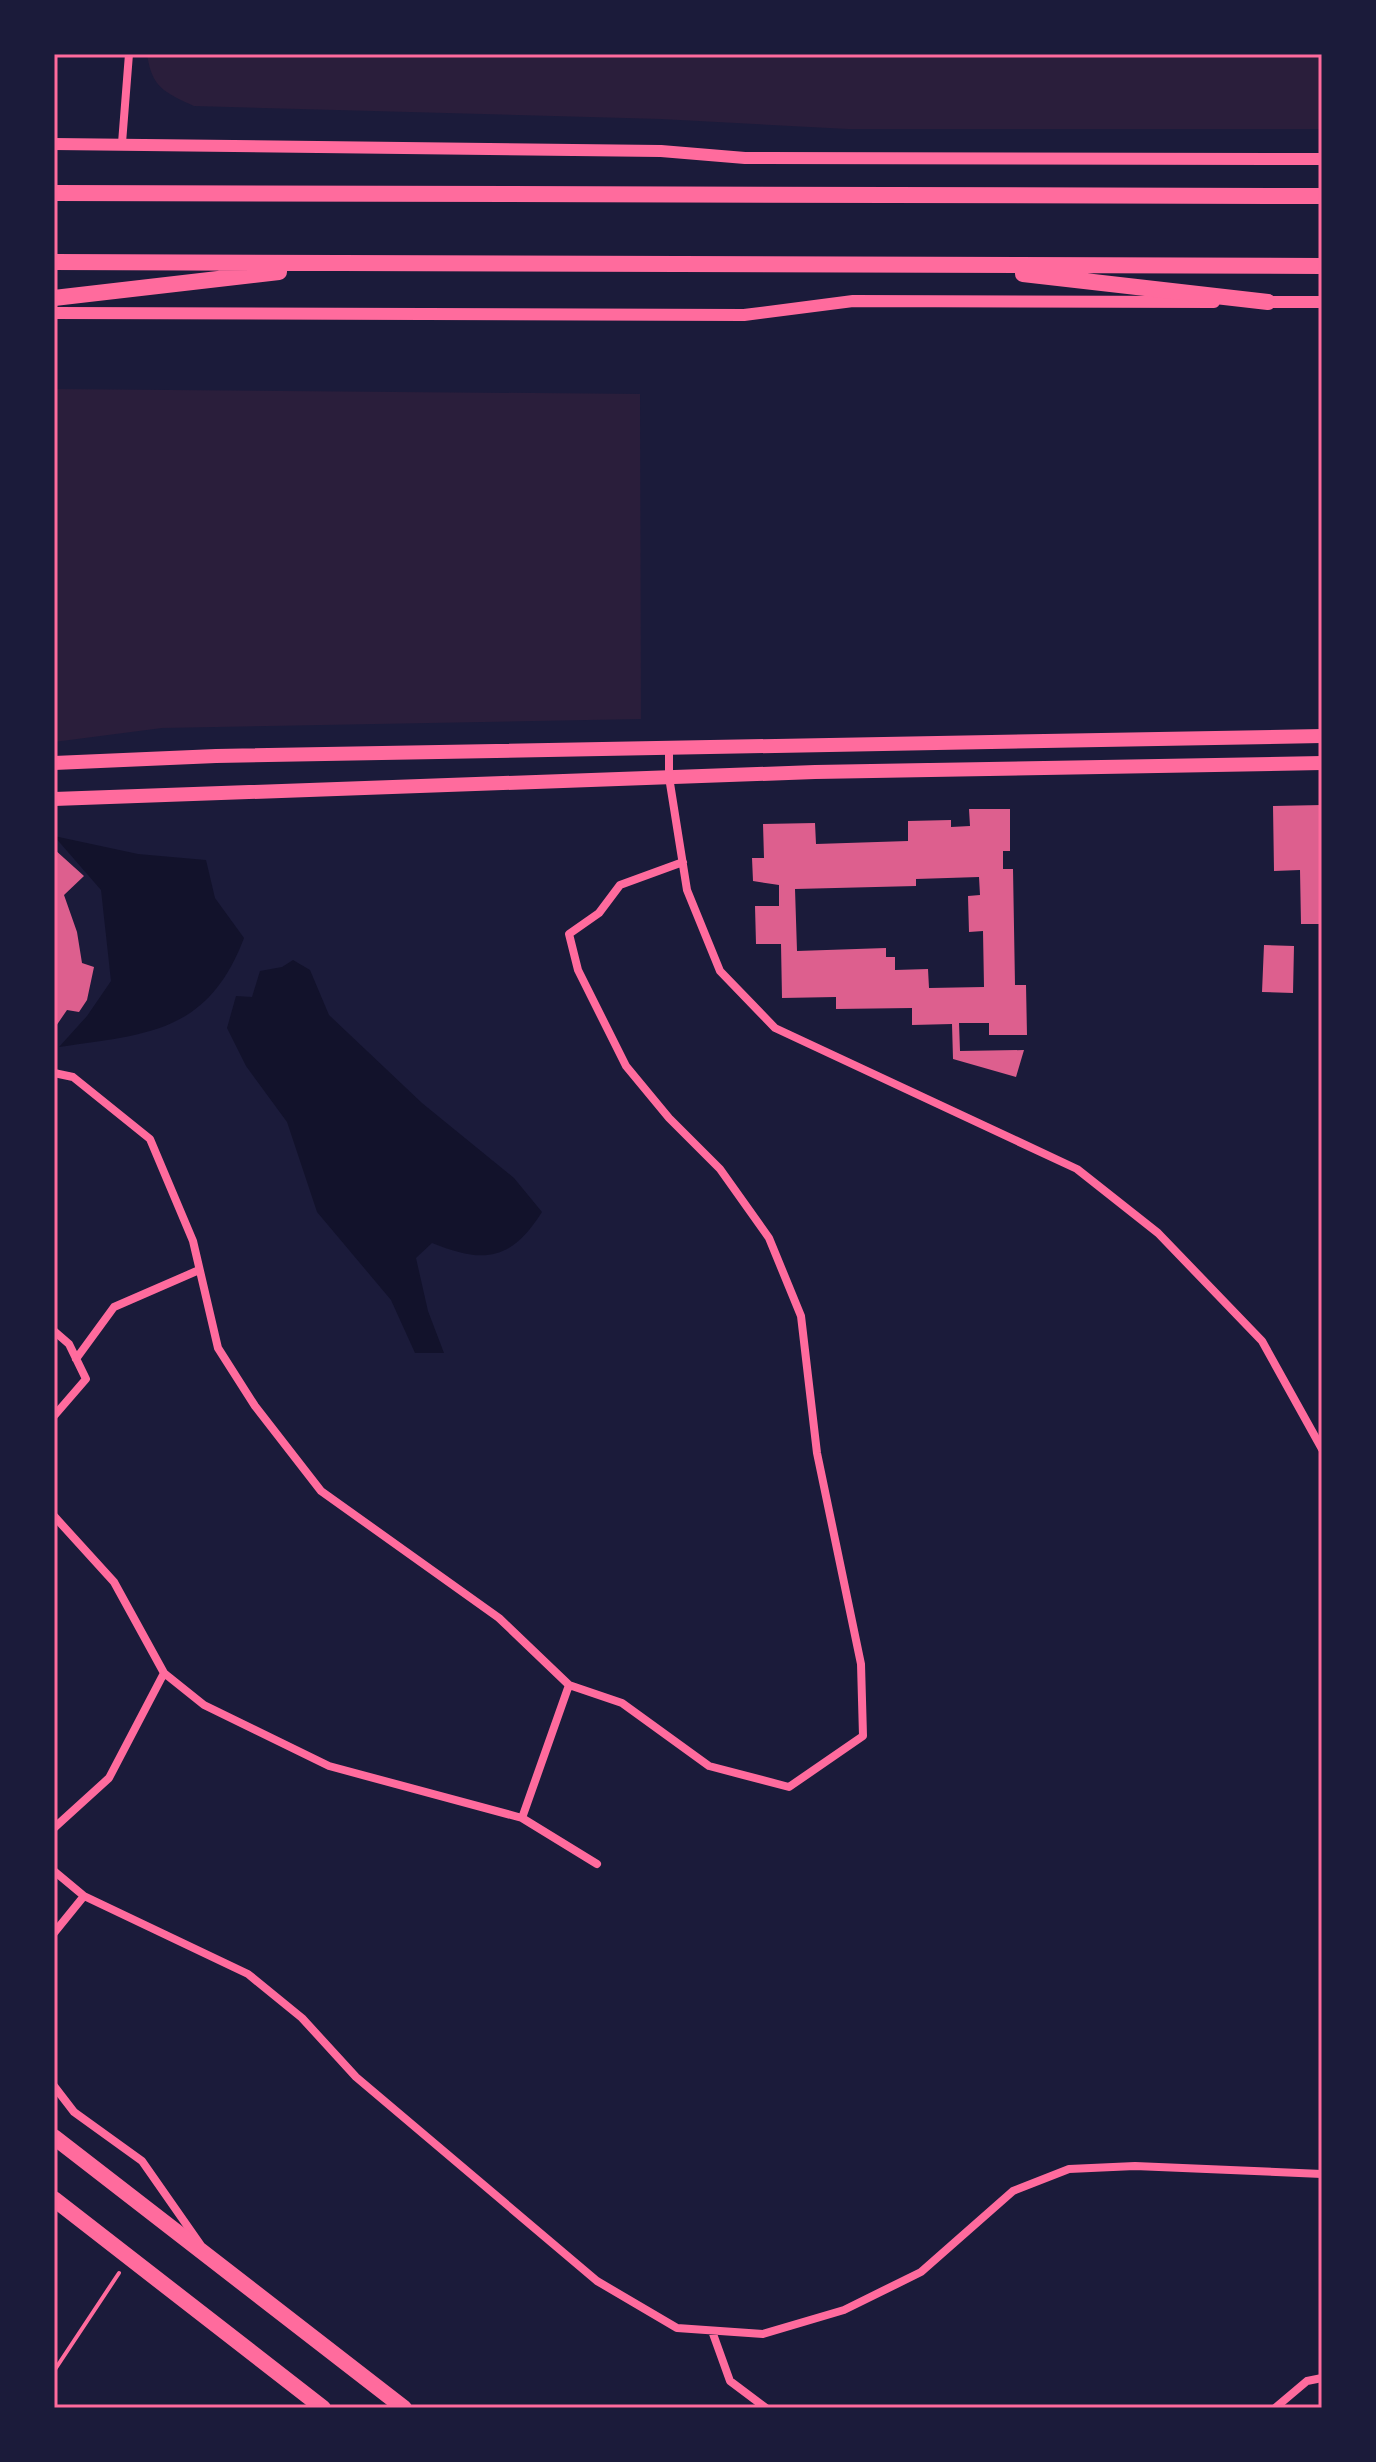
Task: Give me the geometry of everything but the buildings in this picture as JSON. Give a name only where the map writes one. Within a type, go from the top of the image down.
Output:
[{"type":"main road","points":[[54,186],[96,192]]},
{"type":"main road","points":[[54,193],[1322,196]]},
{"type":"main road","points":[[54,262],[1322,266]]},
{"type":"main road","points":[[54,298],[354,263]]},
{"type":"main road","points":[[946,265],[1268,302]]},
{"type":"main road","points":[[54,763],[216,756],[1322,736]]},
{"type":"main road","points":[[54,799],[669,777],[1322,763]]},
{"type":"main road","points":[[54,2137],[404,2408]]},
{"type":"main road","points":[[54,2199],[323,2408]]},
{"type":"street","points":[[122,143],[129,54]]},
{"type":"street","points":[[54,144],[661,151],[745,158],[1322,159]]},
{"type":"street","points":[[54,313],[744,315],[853,301],[1322,302]]},
{"type":"street","points":[[669,748],[669,777],[687,890],[720,971],[775,1028],[1077,1169],[1158,1233],[1262,1341],[1322,1449]]},
{"type":"street","points":[[54,1073],[73,1077],[150,1139],[193,1241],[218,1348],[255,1406],[321,1491],[499,1618],[569,1685],[622,1703],[709,1766],[789,1787],[863,1736],[861,1664],[817,1453],[801,1316],[769,1238],[720,1169],[669,1118],[626,1066],[578,970],[569,934],[599,913],[620,885],[683,862]]},
{"type":"street","points":[[76,1359],[114,1307],[199,1270]]},
{"type":"street","points":[[54,1331],[69,1344],[86,1379],[54,1416]]},
{"type":"street","points":[[54,1516],[114,1582],[164,1673],[204,1705],[329,1766],[522,1818],[597,1864]]},
{"type":"street","points":[[54,1828],[109,1778],[164,1673]]},
{"type":"street","points":[[522,1818],[569,1685]]},
{"type":"street","points":[[54,1871],[84,1896],[248,1974],[302,2018],[356,2077],[597,2281],[677,2328],[763,2334],[844,2310],[921,2272],[1013,2191],[1069,2169],[1135,2166],[1322,2174]]},
{"type":"street","points":[[54,1933],[84,1896]]},
{"type":"street","points":[[54,2086],[74,2112],[142,2161],[205,2251]]},
{"type":"street","points":[[712,2331],[730,2381],[766,2408]]},
{"type":"street","points":[[1275,2408],[1307,2381],[1322,2378]]},
{"type":"path","points":[[54,2371],[128,2259]]},
{"type":"shaded area","points":[[147,54],[1322,54],[1322,129],[848,129],[661,119],[194,106],[161,88],[152,74]]},
{"type":"shaded area","points":[[54,389],[640,394],[641,719],[162,728],[54,742]]},
{"type":"shaded area","points":[[54,836],[138,854],[206,860],[215,898],[244,938],[229,969],[212,993],[193,1011],[147,1032],[59,1047],[87,1016],[111,981],[101,890]]},
{"type":"shaded area","points":[[293,960],[310,970],[329,1015],[422,1103],[514,1178],[542,1212],[519,1240],[495,1254],[467,1254],[432,1243],[416,1258],[428,1311],[444,1353],[415,1353],[391,1300],[317,1212],[287,1122],[246,1066],[227,1028],[236,996],[252,997],[260,971],[282,967]]}]
